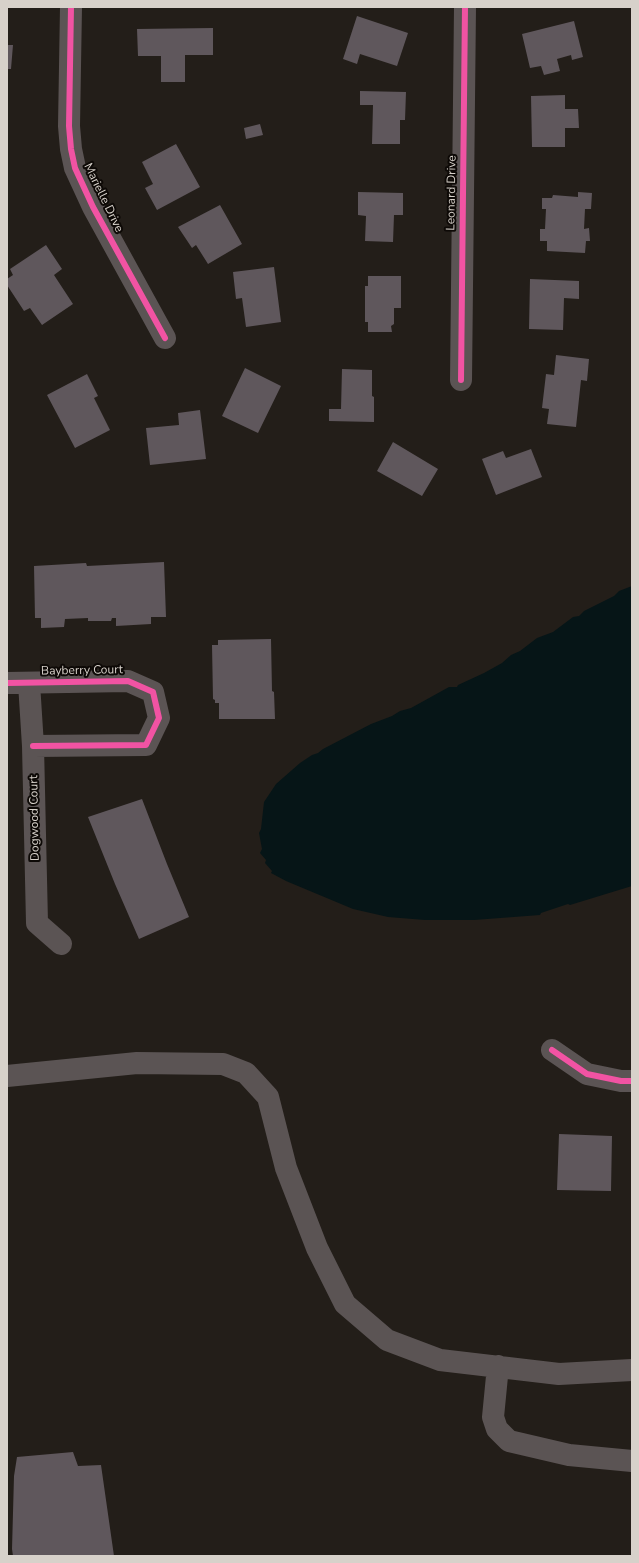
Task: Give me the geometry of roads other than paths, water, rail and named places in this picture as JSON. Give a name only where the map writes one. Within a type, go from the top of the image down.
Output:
[{"type":"street","name":"Marielle Drive","points":[[71,7],[69,126],[75,168],[93,207],[165,338]]},
{"type":"street","name":"Leonard Drive","points":[[460,380],[465,7]]},
{"type":"street","name":"Bayberry Court","points":[[7,684],[128,681],[153,692],[159,718],[146,745],[33,746]]},
{"type":"street","name":"Dogwood Court","points":[[29,683],[33,746],[38,922],[61,944]]},
{"type":"street","points":[[552,1050],[587,1074],[621,1081],[632,1081]]},
{"type":"street","points":[[7,1076],[137,1063],[223,1064],[246,1073],[268,1098],[289,1176],[317,1248],[345,1304],[388,1340],[440,1360],[559,1374],[632,1370]]},
{"type":"street","points":[[498,1366],[493,1417],[497,1430],[509,1440],[569,1455],[632,1461]]}]
